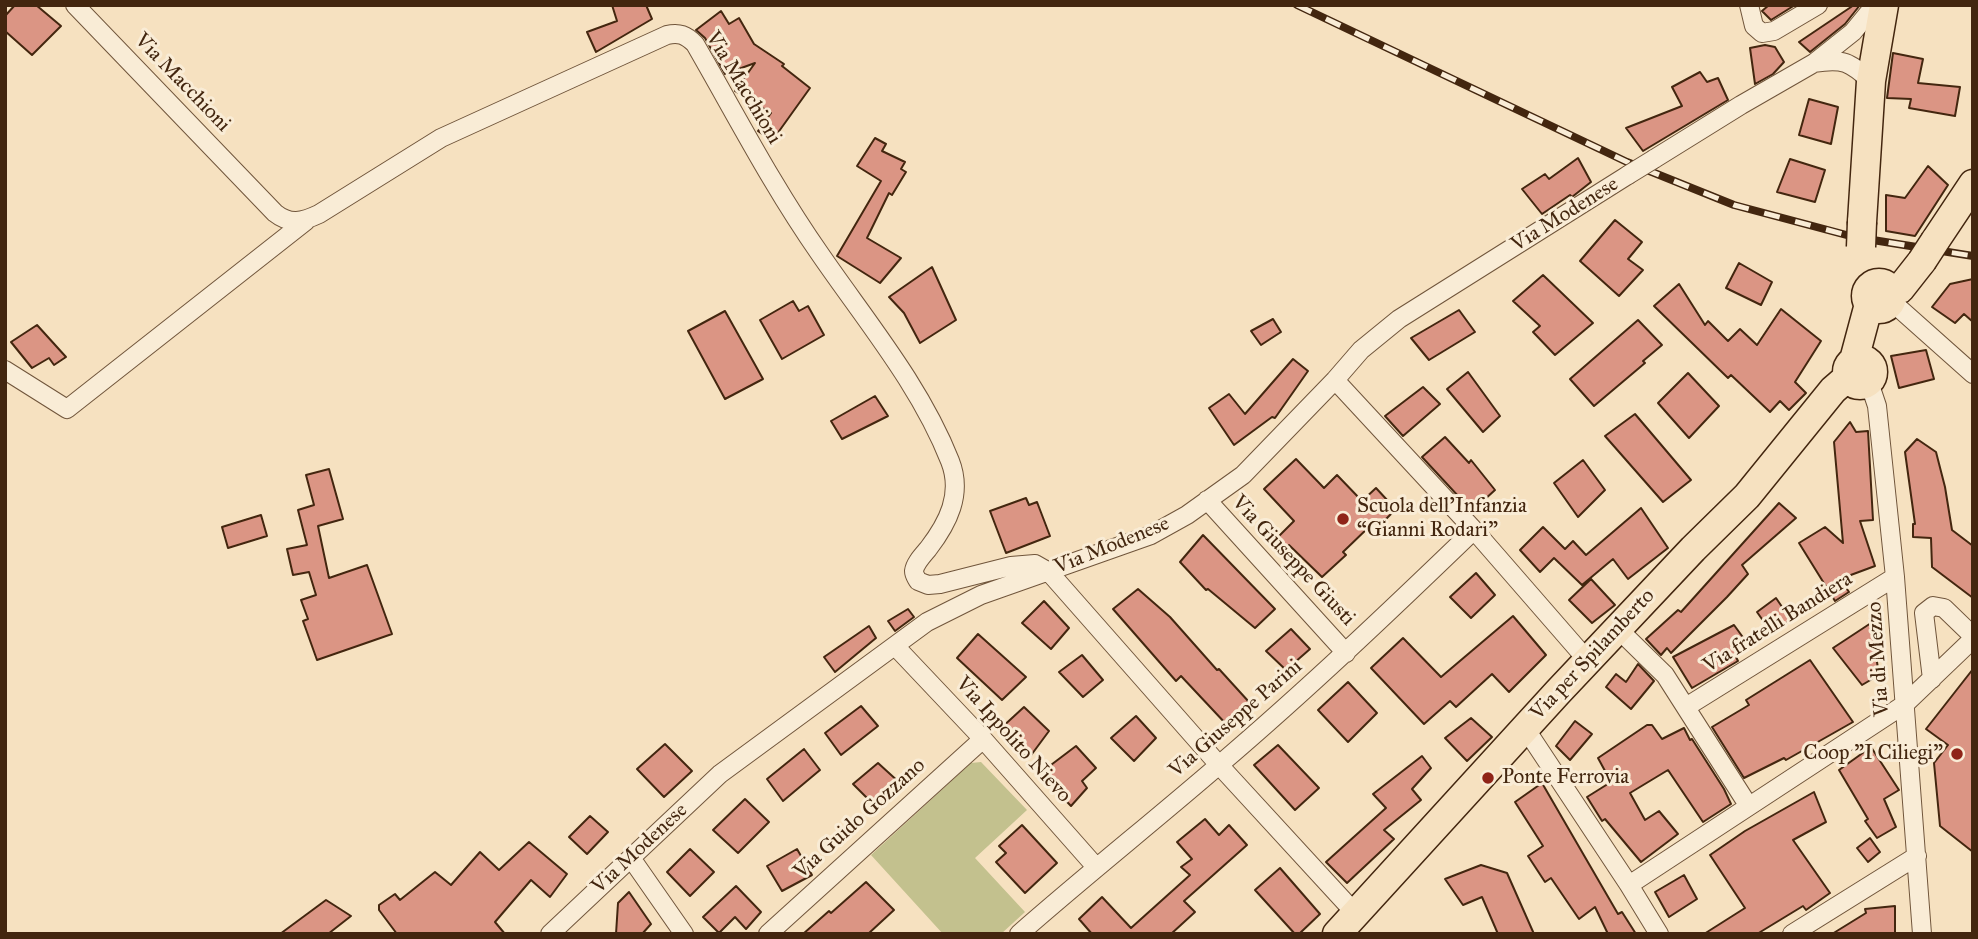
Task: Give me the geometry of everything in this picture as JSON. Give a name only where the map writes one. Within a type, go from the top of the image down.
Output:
[{"type":"main road","points":[[1884,5],[1871,81],[1861,235],[1865,275],[1881,298],[1900,289],[1973,184]]},
{"type":"main road","name":"Via per Spilamberto","points":[[1346,923],[1618,628],[1747,496],[1833,390],[1860,370],[1881,298]]},
{"type":"street","name":"Via Macchioni","points":[[75,5],[275,213],[290,222],[309,219],[441,138],[667,34],[682,34],[695,44],[803,230],[901,368],[947,452],[954,471],[952,509],[942,530],[916,564],[916,578],[928,585],[940,584],[1011,566],[1035,564],[1049,572]]},
{"type":"street","points":[[1749,5],[1758,31],[1767,33],[1818,5]]},
{"type":"street","name":"Via Modenese","points":[[550,934],[720,774],[927,622],[953,607],[1151,535],[1171,524],[1243,475],[1361,350],[1399,319],[1741,105],[1814,63],[1853,32],[1875,5]]},
{"type":"street","name":"Via Modenese","points":[[1814,63],[1836,60],[1847,62],[1871,81]]},
{"type":"street","points":[[5,370],[67,409],[309,219]]},
{"type":"street","points":[[1881,298],[1973,374]]},
{"type":"street","name":"Via di Mezzo","points":[[1860,370],[1877,406],[1895,577],[1922,934]]},
{"type":"street","points":[[1335,380],[1474,530],[1588,661]]},
{"type":"street","name":"Via Giuseppe Giusti","points":[[1207,500],[1346,653]]},
{"type":"street","name":"Via Giuseppe Parini","points":[[1019,934],[1219,765],[1346,653],[1474,530]]},
{"type":"street","points":[[1049,572],[1219,765],[1346,923]]},
{"type":"street","name":"Via fratelli Bandiera","points":[[1686,707],[1895,577]]},
{"type":"street","points":[[1629,885],[1905,704],[1931,679],[1973,637],[1944,608],[1933,606],[1924,613],[1931,679]]},
{"type":"street","points":[[1618,628],[1665,675],[1748,805]]},
{"type":"street","name":"Via Ippolito Nievo","points":[[895,646],[983,738],[1096,867]]},
{"type":"street","points":[[1525,728],[1659,934]]},
{"type":"street","name":"Via Guido Gozzano","points":[[768,934],[983,738]]},
{"type":"street","points":[[1792,934],[1917,856]]},
{"type":"street","points":[[631,858],[684,934]]},
{"type":"shaded area","points":[[981,762],[1027,810],[975,858],[1025,912],[1001,934],[943,934],[871,855],[971,763]]},
{"type":"building","points":[[15,5],[36,5],[61,26],[32,55],[5,31],[5,16]]},
{"type":"building","points":[[612,5],[646,5],[652,19],[596,52],[587,32],[617,21]]},
{"type":"building","points":[[1769,5],[1795,5],[1771,20],[1762,11]]},
{"type":"building","points":[[1854,5],[1860,5],[1845,24],[1810,52],[1799,42]]},
{"type":"building","points":[[721,11],[729,24],[739,18],[754,44],[784,64],[782,66],[810,88],[772,141],[758,131],[771,113],[735,91],[755,63],[725,74],[705,38],[696,30]]},
{"type":"building","points":[[1765,45],[1775,47],[1784,62],[1773,74],[1755,84],[1750,48]]},
{"type":"building","points":[[1893,53],[1923,59],[1918,83],[1960,87],[1955,116],[1909,108],[1911,99],[1887,98]]},
{"type":"building","points":[[1700,72],[1707,82],[1718,78],[1728,100],[1643,151],[1626,128],[1682,106],[1672,87]]},
{"type":"building","points":[[1809,99],[1838,107],[1831,144],[1799,135]]},
{"type":"building","points":[[875,138],[886,144],[882,151],[905,162],[901,169],[906,172],[892,195],[889,193],[867,238],[901,258],[880,283],[837,256],[881,181],[857,166]]},
{"type":"building","points":[[1578,158],[1591,182],[1572,197],[1570,195],[1542,214],[1522,189],[1545,174],[1549,179]]},
{"type":"building","points":[[1790,159],[1825,170],[1815,202],[1777,192]]},
{"type":"building","points":[[1928,166],[1948,185],[1915,236],[1886,231],[1886,195],[1905,198]]},
{"type":"building","points":[[1615,220],[1642,242],[1628,259],[1643,270],[1619,296],[1580,261]]},
{"type":"building","points":[[1739,263],[1772,282],[1761,305],[1726,288]]},
{"type":"building","points":[[932,267],[956,320],[920,343],[904,313],[889,297]]},
{"type":"building","points":[[1543,275],[1593,323],[1555,355],[1533,332],[1540,326],[1513,301]]},
{"type":"building","points":[[1973,279],[1973,322],[1964,314],[1955,323],[1932,307],[1950,284]]},
{"type":"building","points":[[1679,284],[1705,325],[1708,321],[1728,341],[1740,329],[1757,345],[1781,309],[1821,341],[1795,382],[1806,393],[1789,410],[1780,401],[1770,412],[1731,375],[1728,378],[1654,306]]},
{"type":"building","points":[[793,301],[799,311],[808,306],[824,335],[782,359],[760,320]]},
{"type":"building","points":[[1459,310],[1475,332],[1429,360],[1411,338]]},
{"type":"building","points":[[725,311],[763,379],[725,399],[688,331]]},
{"type":"building","points":[[1273,319],[1281,332],[1261,345],[1251,331]]},
{"type":"building","points":[[1638,320],[1662,345],[1594,406],[1570,379]]},
{"type":"building","points":[[37,325],[66,357],[54,365],[49,358],[32,368],[11,342]]},
{"type":"building","points":[[1926,350],[1934,379],[1899,388],[1891,356]]},
{"type":"building","points":[[1293,359],[1308,371],[1275,418],[1272,417],[1234,445],[1209,408],[1229,394],[1245,414]]},
{"type":"building","points":[[1468,372],[1500,416],[1483,432],[1447,389]]},
{"type":"building","points":[[1688,373],[1719,406],[1689,438],[1658,403]]},
{"type":"building","points":[[1423,387],[1440,404],[1403,436],[1385,416]]},
{"type":"building","points":[[875,396],[888,416],[842,439],[831,421]]},
{"type":"building","points":[[1635,414],[1691,480],[1663,502],[1605,436]]},
{"type":"building","points":[[1850,422],[1856,432],[1868,431],[1873,520],[1860,521],[1875,566],[1840,579],[1849,592],[1835,601],[1799,543],[1825,527],[1843,543],[1834,442]]},
{"type":"building","points":[[1445,437],[1469,463],[1471,460],[1495,490],[1472,511],[1422,457]]},
{"type":"building","points":[[1917,439],[1936,452],[1952,530],[1973,546],[1973,598],[1932,567],[1931,538],[1913,537],[1915,524],[1905,452]]},
{"type":"building","points":[[1296,459],[1324,488],[1337,475],[1362,501],[1376,488],[1388,501],[1383,505],[1392,513],[1375,530],[1371,525],[1343,552],[1346,555],[1322,577],[1289,545],[1285,548],[1276,539],[1294,521],[1264,489]]},
{"type":"building","points":[[1583,460],[1605,490],[1578,517],[1554,483]]},
{"type":"building","points":[[329,469],[343,519],[318,526],[329,578],[367,565],[392,634],[317,660],[303,621],[308,619],[301,600],[316,595],[309,572],[293,575],[287,549],[307,545],[298,510],[314,505],[306,475]]},
{"type":"building","points":[[1026,498],[1029,505],[1037,502],[1050,536],[1006,553],[990,511]]},
{"type":"building","points":[[1779,503],[1796,518],[1742,565],[1748,574],[1727,597],[1671,653],[1667,648],[1661,655],[1646,639],[1678,610],[1681,612]]},
{"type":"building","points":[[1641,508],[1668,548],[1628,579],[1613,559],[1582,585],[1554,558],[1540,572],[1520,550],[1543,527],[1565,549],[1573,541],[1586,555]]},
{"type":"building","points":[[261,515],[267,536],[228,548],[222,527]]},
{"type":"building","points":[[1203,535],[1275,609],[1255,628],[1206,590],[1180,562]]},
{"type":"building","points":[[1476,573],[1495,595],[1471,618],[1450,597]]},
{"type":"building","points":[[1591,579],[1615,605],[1592,623],[1569,600]]},
{"type":"building","points":[[1138,589],[1170,617],[1249,702],[1227,725],[1181,676],[1176,681],[1113,609]]},
{"type":"building","points":[[1776,598],[1791,620],[1771,632],[1757,612]]},
{"type":"building","points":[[1044,601],[1069,628],[1051,649],[1022,623]]},
{"type":"building","points":[[908,609],[914,617],[895,631],[888,621]]},
{"type":"building","points":[[1513,616],[1546,655],[1509,692],[1492,674],[1456,707],[1450,701],[1424,724],[1371,668],[1403,638],[1441,677]]},
{"type":"building","points":[[1871,623],[1879,675],[1862,685],[1833,648]]},
{"type":"building","points":[[1734,625],[1750,647],[1735,655],[1738,661],[1692,688],[1673,657]]},
{"type":"building","points":[[869,626],[876,638],[835,672],[824,657]]},
{"type":"building","points":[[1291,629],[1310,649],[1286,670],[1266,651]]},
{"type":"building","points":[[978,634],[1026,677],[1002,700],[957,658]]},
{"type":"building","points":[[1082,655],[1103,680],[1083,697],[1059,672]]},
{"type":"building","points":[[1810,660],[1853,722],[1786,760],[1784,758],[1744,778],[1712,727],[1749,705],[1746,700]]},
{"type":"building","points":[[1638,664],[1654,681],[1631,709],[1606,687],[1616,674],[1626,682]]},
{"type":"building","name":"Coop \"I Ciliegi\"","points":[[1973,669],[1973,852],[1940,826],[1934,763],[1948,745],[1926,729]]},
{"type":"building","points":[[1348,682],[1377,713],[1348,742],[1318,710]]},
{"type":"building","points":[[861,706],[878,726],[841,755],[825,733]]},
{"type":"building","points":[[1024,707],[1049,731],[1029,758],[999,730]]},
{"type":"building","points":[[1136,716],[1156,738],[1134,761],[1111,738]]},
{"type":"building","points":[[1471,718],[1492,737],[1467,761],[1445,738]]},
{"type":"building","points":[[1575,721],[1592,734],[1570,760],[1556,746]]},
{"type":"building","points":[[1647,725],[1652,725],[1662,739],[1684,728],[1731,804],[1703,822],[1668,770],[1630,793],[1645,820],[1659,811],[1678,834],[1641,862],[1605,819],[1602,821],[1587,797],[1611,782],[1598,758]]},
{"type":"building","points":[[665,744],[692,771],[664,797],[637,769]]},
{"type":"building","points":[[1278,745],[1319,788],[1295,810],[1254,765]]},
{"type":"building","points":[[1076,746],[1096,768],[1082,781],[1087,788],[1071,806],[1043,777],[1043,771]]},
{"type":"building","points":[[1871,747],[1899,790],[1884,799],[1896,827],[1877,838],[1865,821],[1868,819],[1839,770]]},
{"type":"building","points":[[804,749],[820,770],[783,801],[767,779]]},
{"type":"building","points":[[1422,756],[1431,768],[1412,789],[1421,800],[1384,830],[1394,839],[1347,883],[1326,862],[1386,808],[1373,794]]},
{"type":"building","points":[[878,763],[901,784],[877,808],[853,784]]},
{"type":"building","points":[[1542,783],[1618,914],[1622,912],[1636,934],[1608,934],[1595,907],[1579,919],[1551,878],[1545,882],[1528,856],[1543,846],[1515,802]]},
{"type":"building","points":[[1814,792],[1826,822],[1793,840],[1830,893],[1806,910],[1803,906],[1757,934],[1704,934],[1745,908],[1710,855],[1745,831]]},
{"type":"building","points":[[745,799],[769,822],[738,853],[713,830]]},
{"type":"building","points":[[590,816],[608,832],[587,854],[569,837]]},
{"type":"building","points":[[1205,819],[1219,835],[1229,825],[1247,845],[1184,901],[1195,912],[1171,934],[1092,934],[1079,919],[1102,897],[1131,928],[1190,875],[1181,867],[1192,859],[1177,842]]},
{"type":"building","points":[[1022,825],[1057,863],[1025,893],[996,862],[1006,853],[999,846]]},
{"type":"building","points":[[1870,838],[1880,852],[1868,862],[1857,848]]},
{"type":"building","points":[[529,842],[567,874],[550,897],[531,880],[495,922],[505,934],[397,934],[379,910],[379,905],[395,894],[400,900],[435,872],[451,885],[480,852],[499,870]]},
{"type":"building","points":[[690,849],[714,872],[690,896],[667,872]]},
{"type":"building","points":[[797,849],[812,875],[782,891],[767,866]]},
{"type":"building","points":[[1481,865],[1507,873],[1534,934],[1498,934],[1482,897],[1463,905],[1445,879]]},
{"type":"building","points":[[1280,868],[1320,914],[1299,934],[1295,934],[1255,890]]},
{"type":"building","points":[[1684,875],[1697,899],[1669,917],[1655,892]]},
{"type":"building","points":[[866,882],[894,910],[868,934],[803,934],[829,911],[831,913]]},
{"type":"building","points":[[736,886],[761,912],[746,929],[735,917],[719,933],[703,917]]},
{"type":"building","points":[[629,892],[651,924],[642,934],[616,934],[618,903]]},
{"type":"building","points":[[326,900],[351,916],[328,934],[280,934]]},
{"type":"building","points":[[1895,906],[1895,934],[1832,934],[1866,913],[1865,909]]},
{"type":"railway","points":[[1297,5],[1627,162],[1734,205],[1854,237],[1973,256]]},
{"type":"place","name":"Scuola dell’Infanzia “Gianni Rodari”","points":[[1343,519]]},
{"type":"place","name":"Coop \"I Ciliegi\"","points":[[1957,754]]},
{"type":"place","name":"Ponte Ferrovia","points":[[1488,778]]}]
